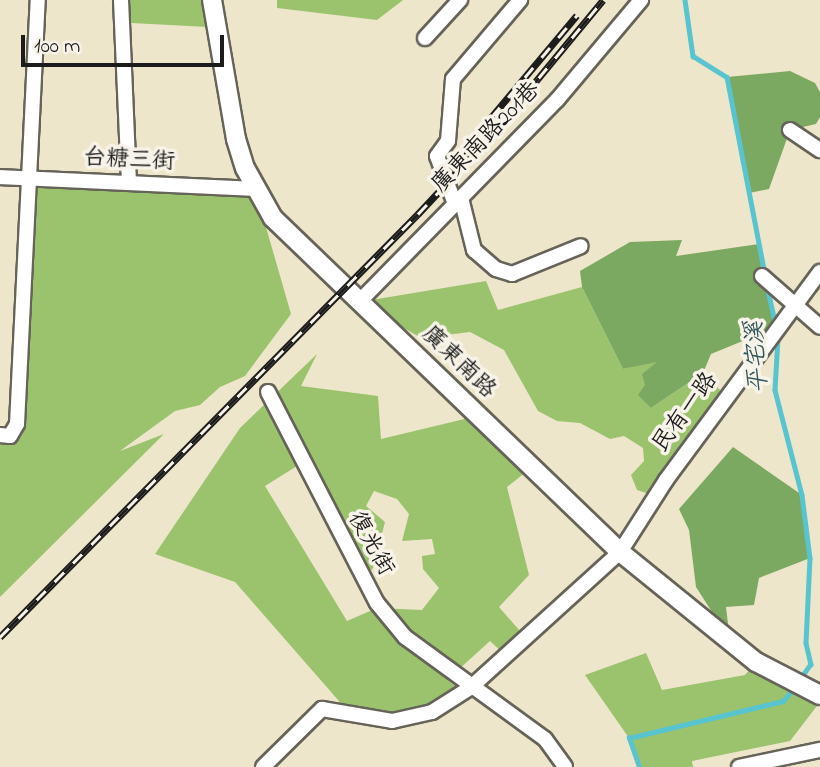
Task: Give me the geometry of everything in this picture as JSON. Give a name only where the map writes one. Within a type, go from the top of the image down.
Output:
[{"type":"street","points":[[0,435],[10,436],[17,424],[38,0]]},
{"type":"street","points":[[121,0],[130,183]]},
{"type":"street","name":"廣東南路","points":[[212,0],[236,139],[255,189],[273,218],[620,552],[732,644],[796,684],[820,695]]},
{"type":"street","points":[[425,38],[460,0]]},
{"type":"street","points":[[520,0],[453,79],[448,141],[437,156],[458,201],[474,250],[496,269],[512,274],[581,246]]},
{"type":"street","name":"廣東南路201巷","points":[[359,302],[557,100],[641,0]]},
{"type":"street","points":[[790,130],[820,150]]},
{"type":"street","name":"台糖三街","points":[[0,177],[255,189]]},
{"type":"street","name":"民有一路","points":[[620,552],[666,480],[766,340],[820,272]]},
{"type":"street","points":[[762,276],[794,307],[820,327]]},
{"type":"street","name":"復光街","points":[[268,392],[377,603],[405,638],[470,688],[545,739],[565,767]]},
{"type":"street","points":[[263,767],[322,709],[392,721],[432,712],[470,688],[620,552]]},
{"type":"street","points":[[739,767],[820,750]]},
{"type":"green space","points":[[128,0],[206,0],[208,27],[131,23]]},
{"type":"green space","points":[[277,0],[403,0],[377,20],[277,8]]},
{"type":"green space","points":[[790,71],[815,83],[820,92],[820,117],[816,124],[790,130],[769,189],[749,193],[727,77]]},
{"type":"green space","points":[[29,179],[255,189],[291,314],[245,376],[220,387],[200,405],[175,411],[120,451],[164,434],[0,597],[0,435],[10,436]]},
{"type":"green space","points":[[682,240],[676,256],[759,244],[777,333],[750,338],[711,354],[703,373],[651,408],[638,395],[645,385],[642,374],[657,362],[623,369],[582,287],[580,271],[630,242]]},
{"type":"green space","points":[[486,281],[498,310],[582,287],[623,369],[658,361],[651,408],[703,373],[731,401],[661,498],[637,490],[631,475],[644,461],[643,448],[624,436],[610,439],[580,423],[557,421],[538,411],[504,350],[470,332],[421,338],[359,302]]},
{"type":"green space","points":[[317,354],[301,386],[378,396],[381,439],[477,416],[531,468],[507,487],[529,575],[499,607],[526,638],[506,656],[490,641],[447,680],[465,693],[383,723],[359,724],[235,582],[155,554],[240,428]],"holes":[[[297,466],[362,583],[373,568],[385,522],[366,506],[374,491],[397,499],[409,514],[402,541],[432,539],[435,554],[422,556],[423,569],[439,588],[422,610],[377,608],[347,621],[265,486]]]},
{"type":"green space","points":[[733,447],[802,495],[810,558],[759,578],[754,605],[726,607],[730,640],[696,587],[689,530],[679,509]]},
{"type":"green space","points":[[646,653],[662,690],[745,675],[756,662],[820,702],[790,741],[692,761],[693,767],[639,767],[629,738],[585,675]]},
{"type":"waterway","name":"平宅溪","points":[[685,0],[693,56],[727,77],[765,274]]},
{"type":"waterway","name":"平宅溪","points":[[767,286],[776,326]]},
{"type":"waterway","name":"平宅溪","points":[[778,338],[775,390],[802,495],[810,558],[806,643],[811,664],[799,681]]},
{"type":"waterway","name":"平宅溪","points":[[639,767],[629,738],[783,701],[794,688]]},
{"type":"railway","points":[[0,637],[418,214],[489,138],[603,0]]},
{"type":"railway","points":[[458,157],[577,15]]}]
